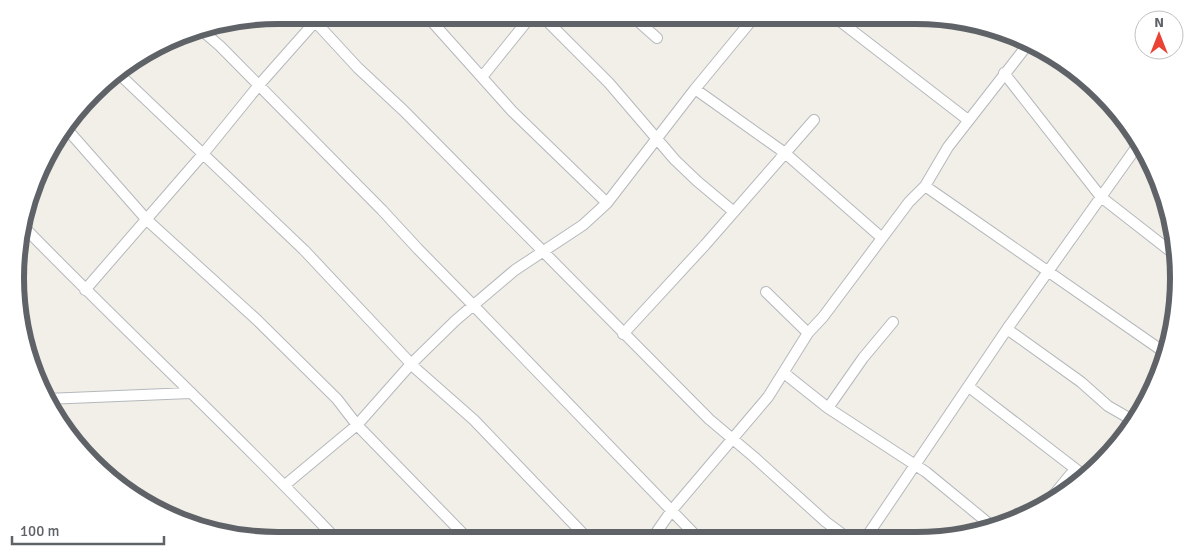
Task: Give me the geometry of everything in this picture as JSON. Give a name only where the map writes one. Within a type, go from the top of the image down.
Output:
[{"type":"street","points":[[85,290],[203,154],[309,24]]},
{"type":"street","points":[[321,24],[358,68],[404,111],[709,419],[840,532]]},
{"type":"street","points":[[434,24],[548,148],[607,204]]},
{"type":"street","points":[[482,77],[525,24]]},
{"type":"street","points":[[550,24],[597,70],[665,149],[692,176],[734,212]]},
{"type":"street","points":[[641,24],[657,38]]},
{"type":"street","points":[[285,485],[357,425],[411,364],[474,305],[515,270],[583,225],[607,204],[695,89],[749,24]]},
{"type":"street","points":[[844,24],[968,120]]},
{"type":"street","points":[[205,34],[259,85],[474,305],[691,532]]},
{"type":"street","points":[[657,532],[672,510],[768,398],[808,334],[823,317],[909,202],[925,186],[948,147],[1025,48]]},
{"type":"street","points":[[1004,73],[1101,197],[1169,250]]},
{"type":"street","points":[[123,76],[304,250],[411,364],[474,420],[581,532]]},
{"type":"street","points":[[695,89],[784,153],[882,238]]},
{"type":"street","points":[[624,334],[814,120]]},
{"type":"street","points":[[70,132],[147,220],[256,319],[337,399],[357,425],[461,532]]},
{"type":"street","points":[[870,532],[1007,330],[1135,150]]},
{"type":"street","points":[[925,186],[1160,349]]},
{"type":"street","points":[[28,232],[85,290],[285,485],[329,532]]},
{"type":"street","points":[[766,292],[808,334]]},
{"type":"street","points":[[828,408],[863,358],[893,322]]},
{"type":"street","points":[[1007,330],[1081,382],[1108,406],[1128,418]]},
{"type":"street","points":[[784,374],[828,408],[890,450],[916,464],[987,522]]},
{"type":"street","points":[[969,387],[1080,472]]},
{"type":"street","points":[[55,399],[190,393]]},
{"type":"street","points":[[1060,487],[1075,468]]}]
